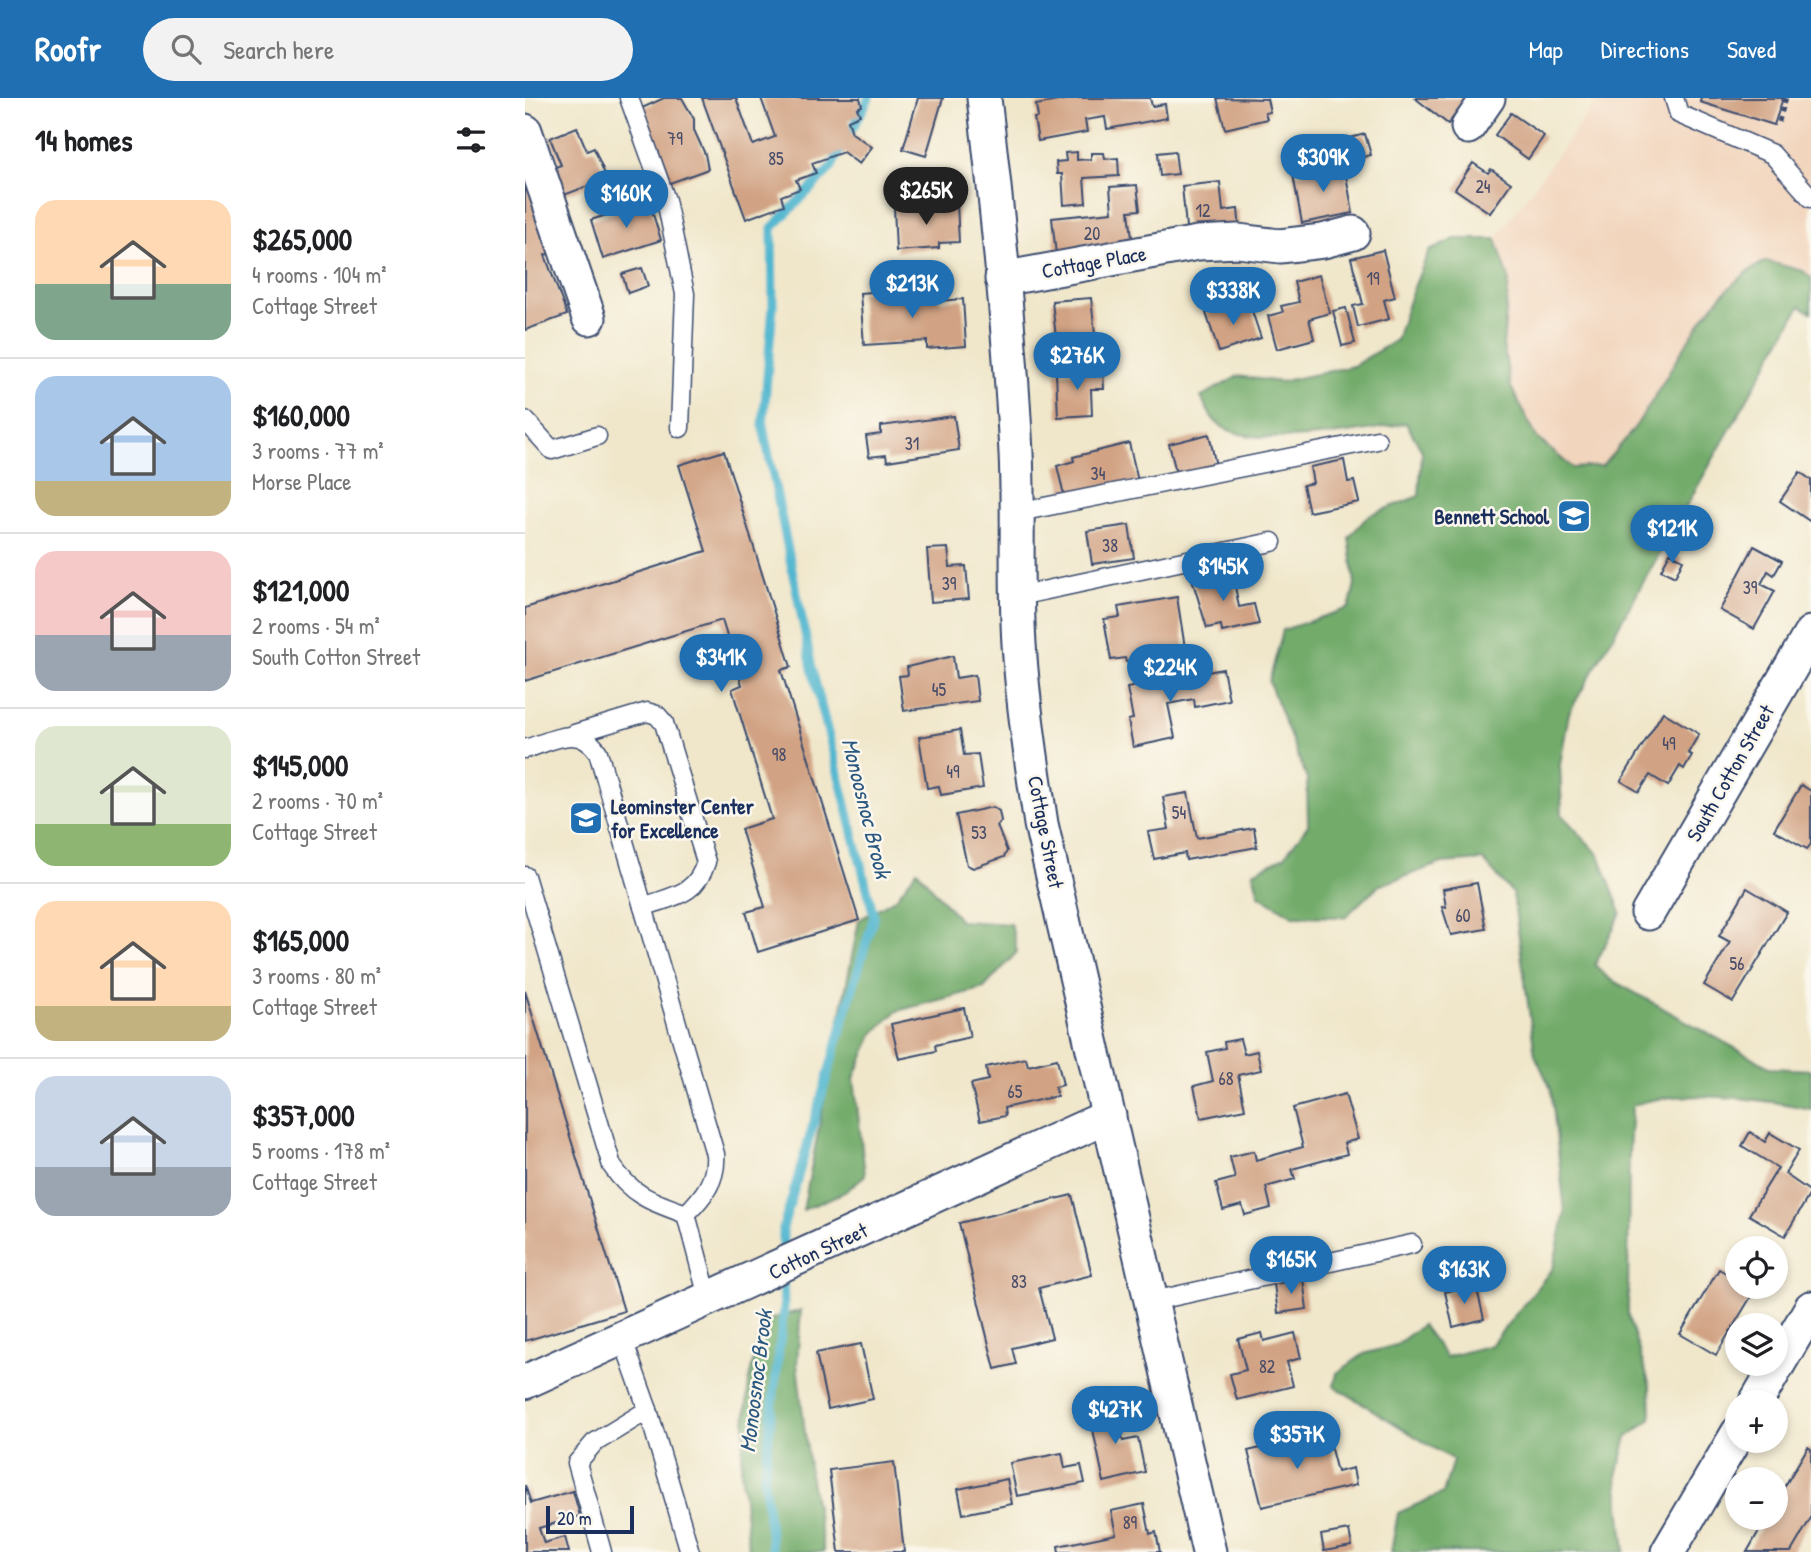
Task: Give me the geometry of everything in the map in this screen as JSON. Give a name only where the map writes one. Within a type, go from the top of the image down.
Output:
[{"type":"street","name":"Cottage Street","points":[[984,98],[996,198],[1019,512],[1019,643],[1029,748],[1041,824],[1209,1552]]},
{"type":"street","points":[[1468,127],[1488,98]]},
{"type":"street","points":[[525,131],[589,318]]},
{"type":"street","name":"Cottage Place","points":[[1002,279],[1198,243],[1238,241],[1280,246],[1323,241],[1353,233]]},
{"type":"street","name":"South Cotton Street","points":[[1648,913],[1811,633]]},
{"type":"street","name":"Cotton Street","points":[[525,1382],[622,1337],[709,1301],[1109,1116]]},
{"type":"street","points":[[1763,1390],[1811,1308]]},
{"type":"street","points":[[1668,1552],[1726,1453]]},
{"type":"lane","points":[[629,98],[666,200],[685,294],[680,428]]},
{"type":"lane","points":[[1674,98],[1679,114],[1772,154],[1811,198]]},
{"type":"lane","points":[[525,420],[552,450],[597,436]]},
{"type":"lane","points":[[1019,512],[1377,440]]},
{"type":"lane","points":[[1019,596],[1272,542]]},
{"type":"lane","points":[[525,749],[647,712],[657,715],[664,723],[706,862],[701,879],[689,890],[643,907]]},
{"type":"lane","points":[[574,734],[589,739],[598,752],[715,1154],[716,1169],[712,1183],[686,1214]]},
{"type":"lane","points":[[525,876],[612,1166],[624,1185],[638,1195],[686,1214]]},
{"type":"lane","points":[[686,1214],[709,1301]]},
{"type":"lane","points":[[1153,1301],[1412,1244]]},
{"type":"lane","points":[[622,1337],[648,1410],[689,1552]]},
{"type":"lane","points":[[602,1552],[577,1463],[594,1443],[648,1410]]},
{"type":"path","points":[[1779,122],[1786,98]]},
{"type":"shaded area","name":"Bennett School","points":[[1599,98],[1811,98],[1811,312],[1800,306],[1569,714],[1437,319]]},
{"type":"green space","points":[[1455,239],[1496,239],[1509,279],[1503,345],[1511,387],[1537,438],[1573,468],[1602,466],[1637,424],[1708,312],[1744,275],[1766,261],[1803,271],[1811,278],[1811,312],[1800,306],[1569,713],[1560,764],[1562,815],[1599,855],[1621,913],[1595,965],[1608,978],[1771,1068],[1811,1070],[1811,1109],[1745,1099],[1696,1096],[1672,1097],[1632,1106],[1629,1152],[1628,1315],[1650,1386],[1651,1419],[1627,1437],[1617,1476],[1625,1552],[1391,1552],[1398,1513],[1443,1493],[1453,1460],[1334,1386],[1337,1373],[1364,1354],[1396,1345],[1422,1325],[1446,1357],[1491,1345],[1553,1268],[1565,1212],[1551,1089],[1535,1055],[1513,894],[1483,860],[1442,863],[1378,886],[1345,917],[1293,916],[1259,895],[1253,872],[1284,857],[1308,825],[1307,779],[1269,682],[1283,630],[1349,608],[1355,584],[1349,537],[1369,515],[1419,496],[1422,451],[1406,423],[1307,437],[1252,436],[1230,431],[1215,421],[1201,397],[1238,376],[1280,382],[1353,366],[1396,340],[1429,251]]},
{"type":"green space","points":[[917,870],[960,921],[1011,924],[1017,952],[984,988],[897,1011],[873,1034],[854,1078],[865,1175],[845,1192],[803,1210],[859,920],[896,898]]},
{"type":"green space","points":[[801,1310],[797,1364],[810,1475],[824,1552],[749,1552],[741,1468],[749,1381],[762,1322]]},
{"type":"building","points":[[664,98],[682,98],[694,119],[694,130],[705,154],[708,169],[670,183],[642,108]]},
{"type":"building","points":[[702,98],[736,98],[753,145],[775,137],[761,98],[860,98],[862,106],[857,108],[860,115],[848,120],[852,133],[872,147],[859,164],[843,152],[812,163],[816,173],[796,180],[800,189],[781,196],[784,205],[746,219]]},
{"type":"building","points":[[918,98],[943,98],[926,156],[903,149]]},
{"type":"building","points":[[1074,98],[1150,98],[1152,106],[1165,104],[1167,118],[1107,129],[1105,117],[1085,120],[1087,132],[1038,141],[1034,118],[1038,117],[1036,105]]},
{"type":"building","points":[[1217,98],[1267,99],[1270,112],[1265,113],[1267,119],[1225,129]]},
{"type":"building","points":[[1415,98],[1463,98],[1466,100],[1448,124]]},
{"type":"building","points":[[1701,98],[1783,98],[1774,125],[1700,102]]},
{"type":"building","points":[[1511,113],[1544,136],[1528,159],[1495,135]]},
{"type":"building","points":[[577,127],[587,151],[594,148],[607,179],[564,195],[553,168],[561,165],[550,138]]},
{"type":"building","points":[[1365,134],[1371,155],[1355,159],[1350,138]]},
{"type":"building","points":[[1175,151],[1178,174],[1160,176],[1158,153]]},
{"type":"building","points":[[1077,152],[1077,160],[1091,159],[1091,153],[1104,153],[1105,159],[1118,158],[1119,176],[1084,178],[1086,203],[1064,205],[1062,174],[1057,174],[1056,162],[1066,161],[1065,153]]},
{"type":"building","points":[[525,162],[557,251],[545,255],[567,315],[525,330]]},
{"type":"building","points":[[1473,163],[1488,173],[1491,169],[1511,183],[1490,213],[1455,189]]},
{"type":"building","points":[[1344,165],[1353,213],[1302,223],[1293,175]]},
{"type":"building","points":[[1220,182],[1223,211],[1238,209],[1240,231],[1187,237],[1182,186]]},
{"type":"building","points":[[1137,185],[1140,210],[1129,211],[1133,247],[1056,255],[1052,218],[1112,212],[1110,187]]},
{"type":"building","points":[[649,201],[661,240],[603,259],[591,220]]},
{"type":"building","points":[[957,204],[959,242],[939,243],[939,248],[896,251],[894,207]]},
{"type":"building","points":[[1383,250],[1395,297],[1384,300],[1389,319],[1358,327],[1353,306],[1363,304],[1351,258]]},
{"type":"building","points":[[642,268],[648,286],[628,293],[622,274]]},
{"type":"building","points":[[1319,275],[1330,313],[1309,319],[1314,339],[1277,349],[1268,316],[1283,312],[1281,306],[1299,302],[1294,282]]},
{"type":"building","points":[[899,290],[900,297],[938,294],[939,301],[963,299],[966,346],[927,349],[927,341],[864,345],[860,293]]},
{"type":"building","points":[[1091,298],[1095,334],[1056,338],[1052,301]]},
{"type":"building","points":[[1235,303],[1237,310],[1250,305],[1261,338],[1219,352],[1206,313]]},
{"type":"building","points":[[1346,308],[1355,343],[1342,346],[1333,311]]},
{"type":"building","points":[[1103,371],[1104,389],[1091,389],[1092,415],[1058,417],[1056,373]]},
{"type":"building","points":[[954,416],[959,450],[887,461],[886,455],[869,457],[866,436],[881,434],[881,426]]},
{"type":"building","points":[[1209,434],[1216,466],[1177,476],[1169,444]]},
{"type":"building","points":[[1129,443],[1138,481],[1065,499],[1057,466],[1074,461],[1073,457]]},
{"type":"building","points":[[724,451],[791,667],[781,670],[859,920],[758,952],[746,912],[765,907],[741,829],[772,819],[732,689],[742,685],[722,620],[525,681],[525,608],[706,551],[679,465]]},
{"type":"building","points":[[1344,460],[1348,482],[1354,481],[1359,502],[1309,512],[1303,485],[1313,483],[1310,467]]},
{"type":"building","points":[[1800,472],[1811,480],[1811,522],[1780,501]]},
{"type":"building","points":[[1129,525],[1134,558],[1092,564],[1087,531]]},
{"type":"building","points":[[1754,546],[1782,561],[1774,575],[1768,571],[1761,584],[1775,591],[1754,629],[1720,610]]},
{"type":"building","points":[[948,548],[950,567],[966,566],[969,599],[931,602],[927,549]]},
{"type":"building","points":[[1670,553],[1683,560],[1675,577],[1661,570]]},
{"type":"building","points":[[1232,571],[1239,607],[1254,604],[1259,624],[1222,632],[1221,625],[1207,628],[1192,579]]},
{"type":"building","points":[[1177,597],[1185,648],[1150,653],[1151,659],[1126,662],[1125,658],[1111,660],[1104,619],[1120,617],[1118,607]]},
{"type":"building","points":[[953,656],[956,678],[975,675],[978,701],[904,711],[899,676],[908,675],[907,667]]},
{"type":"building","points":[[1223,669],[1229,700],[1195,707],[1194,699],[1168,704],[1175,738],[1133,747],[1128,720],[1133,719],[1127,688]]},
{"type":"building","points":[[1663,712],[1699,734],[1688,753],[1692,755],[1684,769],[1680,766],[1668,786],[1650,775],[1639,792],[1621,781]]},
{"type":"building","points":[[960,730],[964,755],[978,754],[983,788],[941,795],[939,786],[927,788],[919,737]]},
{"type":"building","points":[[1801,785],[1811,791],[1811,844],[1807,849],[1774,830]]},
{"type":"building","points":[[1188,793],[1197,838],[1254,828],[1257,847],[1186,860],[1185,853],[1154,859],[1148,832],[1169,829],[1163,797]]},
{"type":"building","points":[[993,807],[999,811],[1001,821],[997,826],[1007,851],[1004,857],[973,868],[967,865],[956,815]]},
{"type":"building","points":[[1477,883],[1486,929],[1451,935],[1442,907],[1446,907],[1443,889]]},
{"type":"building","points":[[1747,888],[1787,912],[1733,1002],[1704,985],[1730,942],[1719,936]]},
{"type":"building","points":[[525,991],[624,1311],[525,1341]]},
{"type":"building","points":[[964,1008],[970,1037],[935,1045],[936,1051],[899,1059],[891,1024]]},
{"type":"building","points":[[1240,1039],[1244,1054],[1257,1051],[1261,1070],[1238,1075],[1245,1109],[1201,1118],[1194,1086],[1213,1081],[1207,1052],[1225,1048],[1224,1042]]},
{"type":"building","points":[[1026,1058],[1028,1066],[1057,1059],[1063,1085],[1055,1087],[1057,1096],[1004,1108],[1005,1116],[980,1121],[971,1084],[988,1080],[986,1067]]},
{"type":"building","points":[[1345,1094],[1358,1139],[1344,1143],[1347,1154],[1292,1169],[1295,1179],[1266,1187],[1271,1208],[1245,1215],[1242,1205],[1223,1210],[1216,1183],[1235,1178],[1230,1157],[1254,1151],[1256,1160],[1303,1147],[1293,1108]]},
{"type":"building","points":[[1750,1132],[1765,1142],[1770,1133],[1799,1150],[1785,1174],[1811,1192],[1785,1236],[1749,1215],[1778,1168],[1742,1146]]},
{"type":"building","points":[[1072,1195],[1092,1275],[1039,1288],[1052,1338],[1012,1348],[1016,1364],[995,1369],[959,1223]]},
{"type":"building","points":[[1719,1269],[1725,1272],[1725,1299],[1750,1299],[1741,1313],[1725,1313],[1725,1340],[1716,1355],[1680,1334]]},
{"type":"building","points":[[1303,1279],[1307,1309],[1278,1313],[1274,1284]]},
{"type":"building","points":[[1476,1285],[1484,1319],[1453,1327],[1445,1292]]},
{"type":"building","points":[[1262,1333],[1264,1341],[1295,1333],[1301,1358],[1287,1362],[1293,1386],[1237,1400],[1230,1374],[1246,1370],[1238,1339]]},
{"type":"building","points":[[861,1344],[873,1399],[828,1409],[816,1353]]},
{"type":"building","points":[[1115,1405],[1123,1441],[1138,1438],[1145,1472],[1104,1482],[1089,1411]]},
{"type":"building","points":[[1315,1435],[1318,1448],[1330,1445],[1337,1472],[1353,1468],[1356,1485],[1262,1507],[1248,1451]]},
{"type":"building","points":[[1808,1447],[1811,1449],[1811,1518],[1791,1552],[1747,1552],[1760,1530],[1788,1530],[1788,1481]]},
{"type":"building","points":[[1062,1453],[1065,1468],[1081,1465],[1085,1483],[1017,1496],[1010,1463]]},
{"type":"building","points":[[894,1462],[904,1552],[839,1552],[829,1470]]},
{"type":"building","points":[[1007,1479],[1012,1504],[963,1514],[958,1489]]},
{"type":"building","points":[[525,1485],[531,1503],[573,1491],[580,1516],[539,1528],[544,1543],[565,1537],[569,1552],[525,1552]]},
{"type":"building","points":[[1144,1504],[1150,1534],[1156,1532],[1160,1552],[1059,1552],[1058,1546],[1116,1534],[1111,1511]]},
{"type":"building","points":[[1349,1530],[1352,1546],[1324,1551],[1321,1535]]},
{"type":"waterway","name":"Monoosnoc Brook","points":[[783,1258],[783,1228],[874,916],[813,673],[763,426],[773,306],[772,228],[831,168],[869,98]]},
{"type":"waterway","name":"Monoosnoc Brook","points":[[772,1552],[764,1478],[784,1308],[783,1272]]},
{"type":"place","name":"Bennett School","points":[[1574,516]]},
{"type":"place","name":"Leominster Center for Excellence","points":[[586,818]]}]
